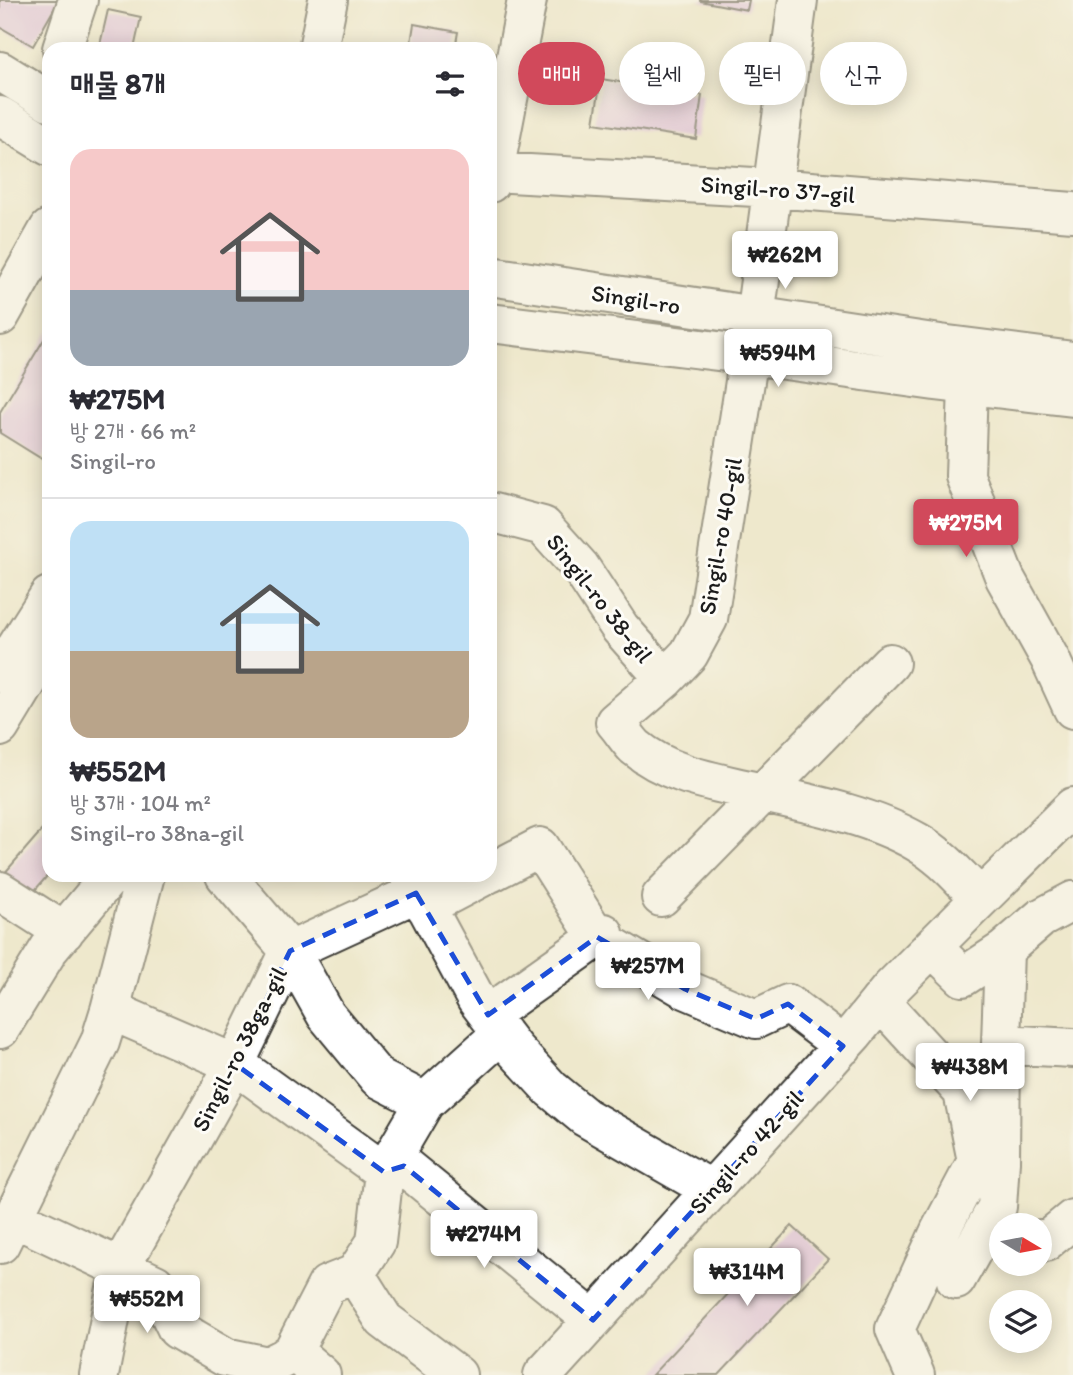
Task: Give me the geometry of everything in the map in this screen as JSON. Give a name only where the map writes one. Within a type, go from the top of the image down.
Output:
[{"type":"street","points":[[64,42],[78,0]]},
{"type":"street","points":[[319,42],[328,0]]},
{"type":"street","points":[[497,152],[527,0]]},
{"type":"street","name":"Singil-ro 40-gil","points":[[798,0],[750,355],[709,619],[689,653],[665,679],[615,722],[634,746],[662,765],[698,779],[824,807],[880,825],[916,841],[939,856],[981,898]]},
{"type":"street","points":[[0,71],[42,94]]},
{"type":"street","points":[[0,116],[42,142]]},
{"type":"street","name":"Singil-ro 37-gil","points":[[497,177],[773,188],[1073,212]]},
{"type":"street","points":[[0,316],[42,241]]},
{"type":"street","name":"Singil-ro","points":[[497,277],[940,344],[1073,361]]},
{"type":"street","name":"Singil-ro","points":[[497,324],[1073,397]]},
{"type":"street","points":[[968,384],[965,476],[1005,578],[1050,659],[1073,709]]},
{"type":"street","name":"Singil-ro 38-gil","points":[[497,514],[543,526],[580,567],[620,628],[665,679]]},
{"type":"street","points":[[26,682],[42,622]]},
{"type":"street","points":[[0,727],[42,657]]},
{"type":"street","points":[[661,897],[890,663]]},
{"type":"street","name":"Singil-ro 42-gil","points":[[543,1375],[843,1046],[880,1001],[1073,807]]},
{"type":"street","points":[[497,869],[540,847],[601,935],[685,989],[756,1019],[788,1004],[843,1046]]},
{"type":"street","points":[[0,1028],[49,949],[105,882]]},
{"type":"street","points":[[143,882],[100,1042],[7,1231],[120,1268],[155,1284],[177,1329],[221,1366],[268,1366],[284,1359],[307,1363],[327,1285],[355,1274],[376,1242],[384,1172],[425,1102],[495,1024],[601,935]]},
{"type":"street","points":[[231,882],[290,951],[326,1015],[378,1078],[425,1102]]},
{"type":"street","points":[[412,884],[446,896],[473,882]]},
{"type":"street","points":[[412,884],[476,999],[514,1049],[551,1089],[585,1116],[712,1190]]},
{"type":"street","name":"Singil-ro 38ga-gil","points":[[99,1375],[120,1268],[235,1064],[290,951],[412,884]]},
{"type":"street","points":[[0,891],[64,932]]},
{"type":"street","points":[[932,947],[963,977],[1004,950],[1041,918],[1073,901]]},
{"type":"street","points":[[915,1375],[895,1329],[940,1231],[977,1161],[1001,1044],[1004,950]]},
{"type":"street","points":[[880,1001],[964,1092],[985,1122],[1008,1213]]},
{"type":"street","points":[[110,1010],[235,1064],[384,1172]]},
{"type":"street","points":[[1001,1044],[1073,1048]]},
{"type":"street","points":[[384,1172],[404,1166],[593,1320]]},
{"type":"street","points":[[1052,1236],[1073,1219]]},
{"type":"street","points":[[956,1280],[989,1240]]},
{"type":"street","points":[[355,1274],[384,1320],[457,1375]]},
{"type":"highlighted area","points":[[416,893],[488,1015],[597,937],[685,989],[756,1019],[788,1004],[843,1046],[593,1320],[404,1166],[384,1172],[235,1064],[290,951]]},
{"type":"building","points":[[0,0],[59,0],[33,46],[0,27]]},
{"type":"building","points":[[700,0],[749,0],[747,10]]},
{"type":"building","points":[[108,10],[141,17],[136,42],[101,42]]},
{"type":"building","points":[[414,24],[458,32],[456,42],[411,42]]},
{"type":"building","points":[[605,80],[619,82],[619,105],[701,105],[696,139],[594,123],[597,105],[605,105]]},
{"type":"building","points":[[42,343],[42,459],[0,433],[0,412]]},
{"type":"building","points":[[42,830],[42,882],[29,897],[3,875]]},
{"type":"building","points":[[792,1226],[828,1259],[719,1375],[652,1375]]}]
